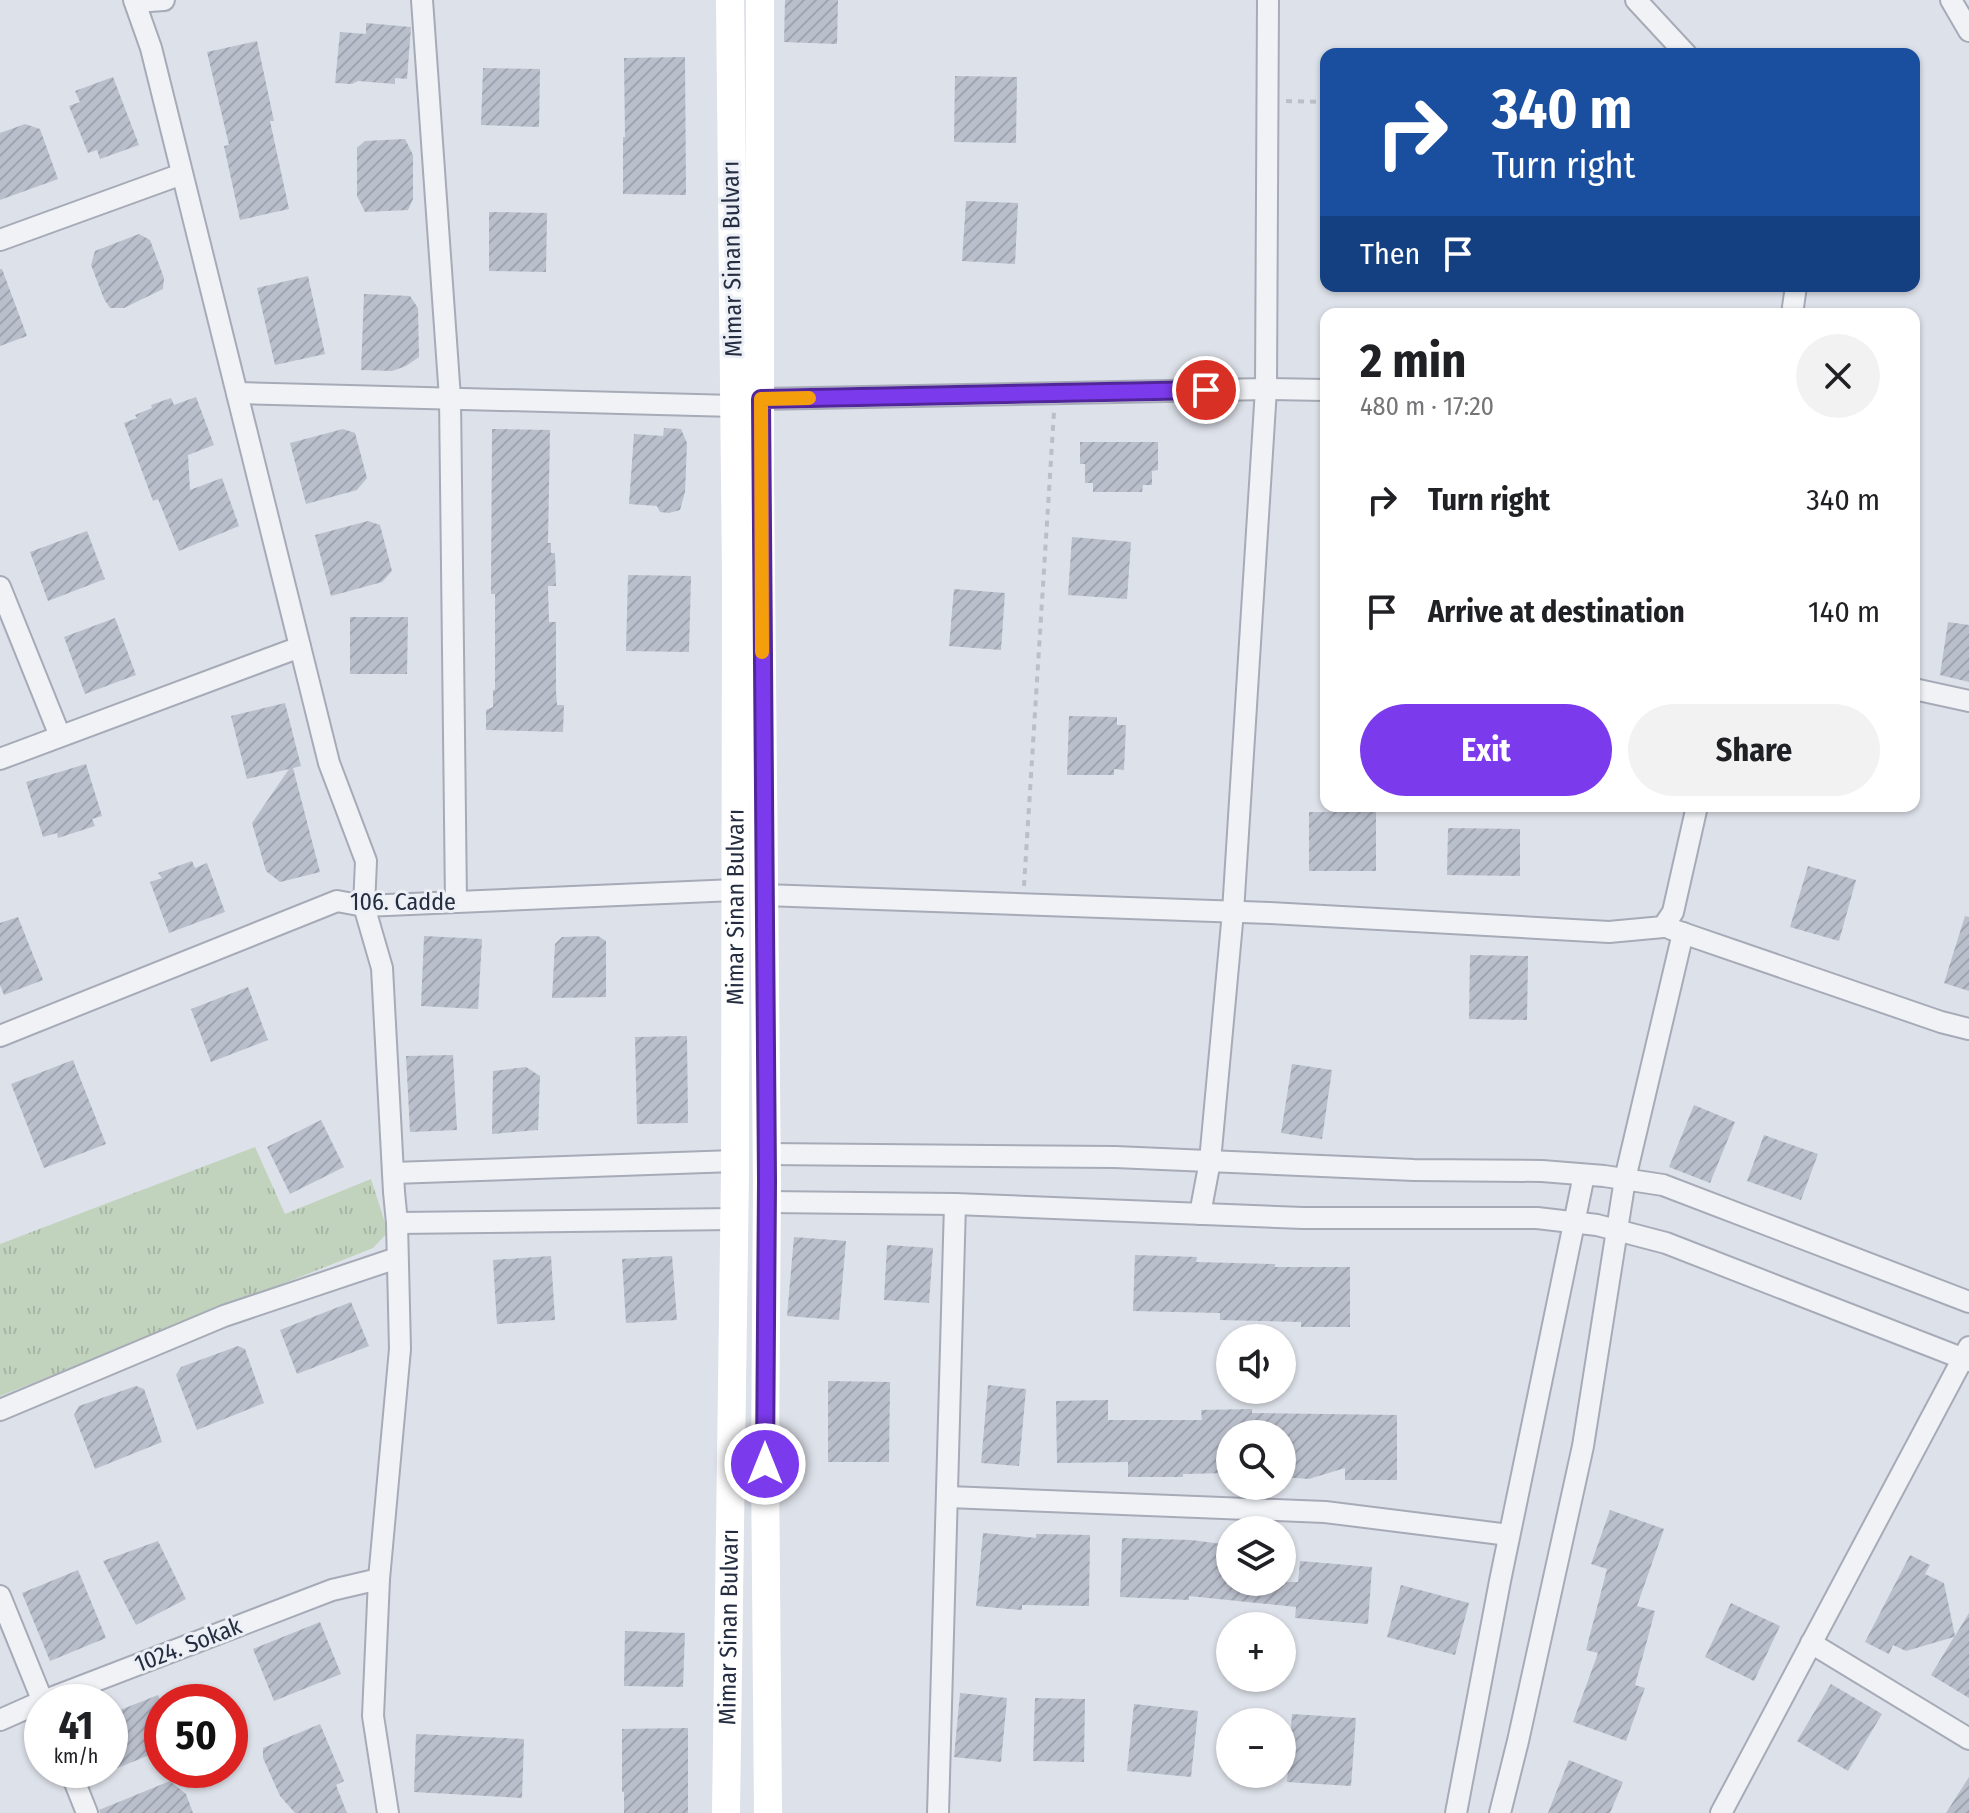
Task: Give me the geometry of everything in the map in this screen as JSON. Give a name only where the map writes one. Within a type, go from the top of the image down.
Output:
[{"type":"main road","name":"Mimar Sinan Bulvarı","points":[[730,0],[764,895],[768,1813]]},
{"type":"main road","name":"Mimar Sinan Bulvarı","points":[[726,1813],[734,1219],[736,578],[747,403],[760,0]]},
{"type":"street","points":[[164,0],[134,1],[151,48],[329,763],[366,861],[364,906],[382,968],[397,1223],[400,1349],[379,1579],[373,1716],[388,1813]]},
{"type":"street","points":[[422,0],[450,398],[456,902]]},
{"type":"street","points":[[1200,1214],[1210,1161],[1233,912],[1266,389],[1268,0]]},
{"type":"street","points":[[1636,0],[1680,48]]},
{"type":"street","points":[[1951,0],[1969,31]]},
{"type":"street","points":[[0,240],[182,174]]},
{"type":"street","points":[[237,393],[747,403],[1055,393],[1320,390]]},
{"type":"street","points":[[0,587],[60,736]]},
{"type":"street","points":[[0,759],[300,647]]},
{"type":"street","points":[[1920,690],[1969,701]]},
{"type":"street","points":[[1500,1813],[1583,1446],[1625,1179],[1673,930],[1673,912],[1696,812]]},
{"type":"street","name":"106. Cadde","points":[[0,1036],[337,901],[364,906],[735,890]]},
{"type":"street","points":[[764,895],[1233,912],[1609,932],[1673,930],[1969,1029]]},
{"type":"street","points":[[766,1154],[1115,1157],[1414,1170],[1542,1171],[1625,1179],[1663,1185],[1969,1302]]},
{"type":"street","points":[[393,1173],[734,1161]]},
{"type":"street","points":[[1456,1813],[1509,1535],[1584,1175]]},
{"type":"street","points":[[767,1202],[955,1204],[1303,1218],[1537,1218],[1574,1222],[1666,1243],[1967,1355],[1721,1813]]},
{"type":"street","points":[[938,1813],[955,1204]]},
{"type":"street","points":[[397,1223],[734,1219]]},
{"type":"street","points":[[0,1410],[224,1316],[397,1258]]},
{"type":"street","points":[[948,1497],[1325,1512],[1509,1535]]},
{"type":"street","name":"1024. Sokak","points":[[89,1684],[332,1590],[379,1579]]},
{"type":"street","points":[[0,1596],[36,1684]]},
{"type":"street","points":[[1811,1643],[1969,1739]]},
{"type":"street","name":"1024. Sokak","points":[[0,1720],[24,1710]]},
{"type":"street","points":[[77,1788],[87,1813]]},
{"type":"path","points":[[1267,100],[1320,102]]},
{"type":"path","points":[[1023,905],[1055,393]]},
{"type":"green space","points":[[255,1147],[285,1214],[371,1179],[388,1232],[373,1248],[0,1396],[0,1244]]},
{"type":"building","points":[[785,0],[838,0],[837,44],[784,42]]},
{"type":"building","points":[[366,23],[411,27],[407,79],[395,78],[395,84],[335,83],[340,32],[366,34]]},
{"type":"building","points":[[257,41],[289,209],[240,220],[224,146],[229,145],[207,52]]},
{"type":"building","points":[[685,57],[686,195],[623,194],[624,58]]},
{"type":"building","points":[[483,68],[540,69],[539,127],[481,125]]},
{"type":"building","points":[[955,76],[1017,77],[1016,143],[954,142]]},
{"type":"building","points":[[113,77],[139,145],[100,159],[97,150],[88,153],[69,106],[80,102],[75,91]]},
{"type":"building","points":[[25,124],[40,129],[58,179],[0,200],[0,133]]},
{"type":"building","points":[[405,139],[413,155],[413,199],[408,210],[365,212],[357,196],[357,148],[365,141]]},
{"type":"building","points":[[966,201],[1018,203],[1015,264],[962,261]]},
{"type":"building","points":[[489,212],[547,213],[546,272],[489,271]]},
{"type":"building","points":[[139,234],[150,240],[164,278],[163,289],[124,308],[110,308],[91,265],[95,251]]},
{"type":"building","points":[[0,269],[27,336],[0,346]]},
{"type":"building","points":[[308,276],[325,354],[275,365],[257,288]]},
{"type":"building","points":[[364,294],[410,296],[418,308],[419,357],[392,371],[361,370]]},
{"type":"building","points":[[196,397],[214,445],[188,455],[190,490],[222,478],[239,526],[179,551],[158,499],[153,501],[124,423],[152,408],[151,405],[171,398],[174,405]]},
{"type":"building","points":[[664,428],[681,429],[687,443],[685,492],[680,510],[669,513],[660,512],[657,506],[629,504],[634,434],[663,436]]},
{"type":"building","points":[[343,429],[355,433],[367,478],[357,490],[306,504],[290,443]]},
{"type":"building","points":[[492,429],[550,430],[548,543],[551,543],[551,553],[555,553],[556,586],[548,586],[549,622],[556,622],[556,691],[557,705],[564,705],[563,732],[486,730],[486,710],[493,707],[495,690],[495,594],[491,594]]},
{"type":"building","points":[[1080,442],[1158,442],[1158,470],[1152,471],[1152,485],[1143,485],[1142,492],[1093,492],[1093,483],[1085,483],[1085,464],[1080,464]]},
{"type":"building","points":[[368,521],[380,525],[392,571],[382,582],[331,596],[315,535]]},
{"type":"building","points":[[87,531],[105,579],[48,601],[30,552]]},
{"type":"building","points":[[1072,537],[1131,542],[1127,599],[1068,595]]},
{"type":"building","points":[[628,575],[691,576],[689,652],[626,651]]},
{"type":"building","points":[[954,589],[1005,593],[1001,650],[949,646]]},
{"type":"building","points":[[350,617],[408,617],[407,674],[350,674]]},
{"type":"building","points":[[115,618],[136,675],[85,694],[64,637]]},
{"type":"building","points":[[1948,622],[1969,625],[1969,682],[1940,675]]},
{"type":"building","points":[[285,703],[301,766],[293,768],[320,872],[280,882],[266,871],[252,823],[289,769],[247,779],[231,716]]},
{"type":"building","points":[[1069,716],[1117,717],[1117,725],[1126,725],[1124,770],[1114,769],[1114,775],[1067,775]]},
{"type":"building","points":[[86,764],[102,816],[92,819],[95,826],[58,838],[57,833],[43,837],[26,782]]},
{"type":"building","points":[[1309,812],[1376,812],[1376,871],[1309,871]]},
{"type":"building","points":[[1448,828],[1520,829],[1520,876],[1447,875]]},
{"type":"building","points":[[192,861],[195,868],[207,863],[225,912],[169,933],[150,882],[162,878],[158,873]]},
{"type":"building","points":[[1808,866],[1856,880],[1839,941],[1790,927]]},
{"type":"building","points":[[1965,916],[1969,917],[1969,991],[1944,983]]},
{"type":"building","points":[[18,917],[43,980],[4,995],[0,985],[0,923]]},
{"type":"building","points":[[424,936],[482,939],[478,1009],[421,1006]]},
{"type":"building","points":[[598,936],[606,941],[606,997],[552,998],[555,944],[562,937]]},
{"type":"building","points":[[1470,955],[1528,956],[1527,1020],[1469,1019]]},
{"type":"building","points":[[248,987],[268,1040],[211,1062],[191,1009]]},
{"type":"building","points":[[687,1036],[688,1123],[637,1124],[635,1037]]},
{"type":"building","points":[[453,1055],[457,1130],[410,1132],[406,1056]]},
{"type":"building","points":[[73,1060],[106,1144],[44,1168],[11,1084]]},
{"type":"building","points":[[1292,1064],[1332,1070],[1322,1139],[1281,1133]]},
{"type":"building","points":[[526,1067],[540,1076],[538,1130],[492,1134],[493,1071]]},
{"type":"building","points":[[1694,1105],[1735,1122],[1710,1183],[1669,1167]]},
{"type":"building","points":[[321,1120],[344,1167],[290,1194],[267,1147]]},
{"type":"building","points":[[1764,1135],[1818,1154],[1801,1200],[1747,1181]]},
{"type":"building","points":[[794,1237],[846,1241],[839,1320],[787,1316]]},
{"type":"building","points":[[887,1245],[933,1248],[929,1303],[884,1300]]},
{"type":"building","points":[[1135,1255],[1197,1257],[1196,1262],[1275,1264],[1275,1267],[1350,1267],[1350,1327],[1301,1327],[1301,1322],[1220,1320],[1220,1313],[1133,1311]]},
{"type":"building","points":[[551,1256],[555,1320],[497,1324],[493,1260]]},
{"type":"building","points":[[672,1256],[677,1320],[626,1323],[622,1259]]},
{"type":"building","points":[[351,1302],[369,1346],[297,1374],[280,1330]]},
{"type":"building","points":[[238,1346],[245,1349],[264,1403],[197,1430],[176,1375],[181,1367]]},
{"type":"building","points":[[828,1381],[890,1382],[889,1462],[828,1462]]},
{"type":"building","points":[[988,1385],[1026,1389],[1019,1466],[981,1463]]},
{"type":"building","points":[[136,1386],[144,1389],[162,1442],[95,1469],[74,1415],[79,1406]]},
{"type":"building","points":[[1108,1400],[1108,1420],[1202,1420],[1201,1410],[1252,1409],[1252,1413],[1397,1415],[1397,1480],[1345,1480],[1345,1468],[1309,1479],[1296,1478],[1296,1420],[1216,1420],[1216,1473],[1128,1477],[1128,1462],[1057,1463],[1056,1401]]},
{"type":"building","points":[[1610,1510],[1664,1529],[1637,1606],[1655,1611],[1635,1685],[1645,1688],[1626,1741],[1573,1722],[1598,1653],[1586,1650],[1607,1569],[1591,1564]]},
{"type":"building","points":[[983,1533],[1036,1538],[1036,1534],[1090,1535],[1089,1606],[1022,1605],[1022,1610],[976,1606]]},
{"type":"building","points":[[1122,1538],[1216,1543],[1216,1596],[1296,1596],[1300,1561],[1372,1567],[1368,1624],[1296,1618],[1296,1607],[1189,1596],[1189,1600],[1120,1597]]},
{"type":"building","points":[[158,1541],[186,1599],[136,1625],[103,1561]]},
{"type":"building","points":[[1910,1555],[1930,1565],[1925,1574],[1944,1583],[1955,1636],[1969,1613],[1969,1698],[1931,1675],[1954,1637],[1906,1651],[1893,1645],[1889,1654],[1865,1642]]},
{"type":"building","points":[[78,1570],[106,1638],[50,1661],[22,1593]]},
{"type":"building","points":[[1401,1585],[1469,1603],[1455,1655],[1387,1637]]},
{"type":"building","points":[[1731,1603],[1780,1626],[1754,1681],[1705,1657]]},
{"type":"building","points":[[320,1622],[341,1674],[274,1701],[253,1649]]},
{"type":"building","points":[[625,1631],[685,1633],[683,1687],[624,1686]]},
{"type":"building","points":[[1831,1684],[1882,1714],[1848,1771],[1797,1741]]},
{"type":"building","points":[[960,1693],[1007,1698],[1001,1762],[954,1757]]},
{"type":"building","points":[[1035,1698],[1085,1699],[1084,1762],[1033,1761]]},
{"type":"building","points":[[144,1701],[144,1757],[128,1764],[128,1707]]},
{"type":"building","points":[[1134,1704],[1198,1711],[1191,1777],[1127,1771]]},
{"type":"building","points":[[1296,1714],[1356,1718],[1351,1786],[1296,1783]]},
{"type":"building","points":[[320,1724],[344,1781],[336,1785],[347,1813],[295,1813],[280,1796],[263,1758],[263,1748]]},
{"type":"building","points":[[688,1728],[688,1813],[624,1813],[622,1729]]},
{"type":"building","points":[[416,1734],[524,1739],[522,1798],[414,1792]]},
{"type":"building","points":[[1569,1760],[1623,1782],[1610,1813],[1548,1813]]},
{"type":"building","points":[[1969,1777],[1969,1813],[1946,1813]]},
{"type":"building","points":[[153,1788],[179,1788],[186,1794],[193,1813],[100,1813],[99,1810]]},
{"type":"slow traffic","points":[[762,652],[761,399],[809,398]]},
{"type":"route","points":[[765,1464],[767,1181],[761,399],[1206,390]]}]
